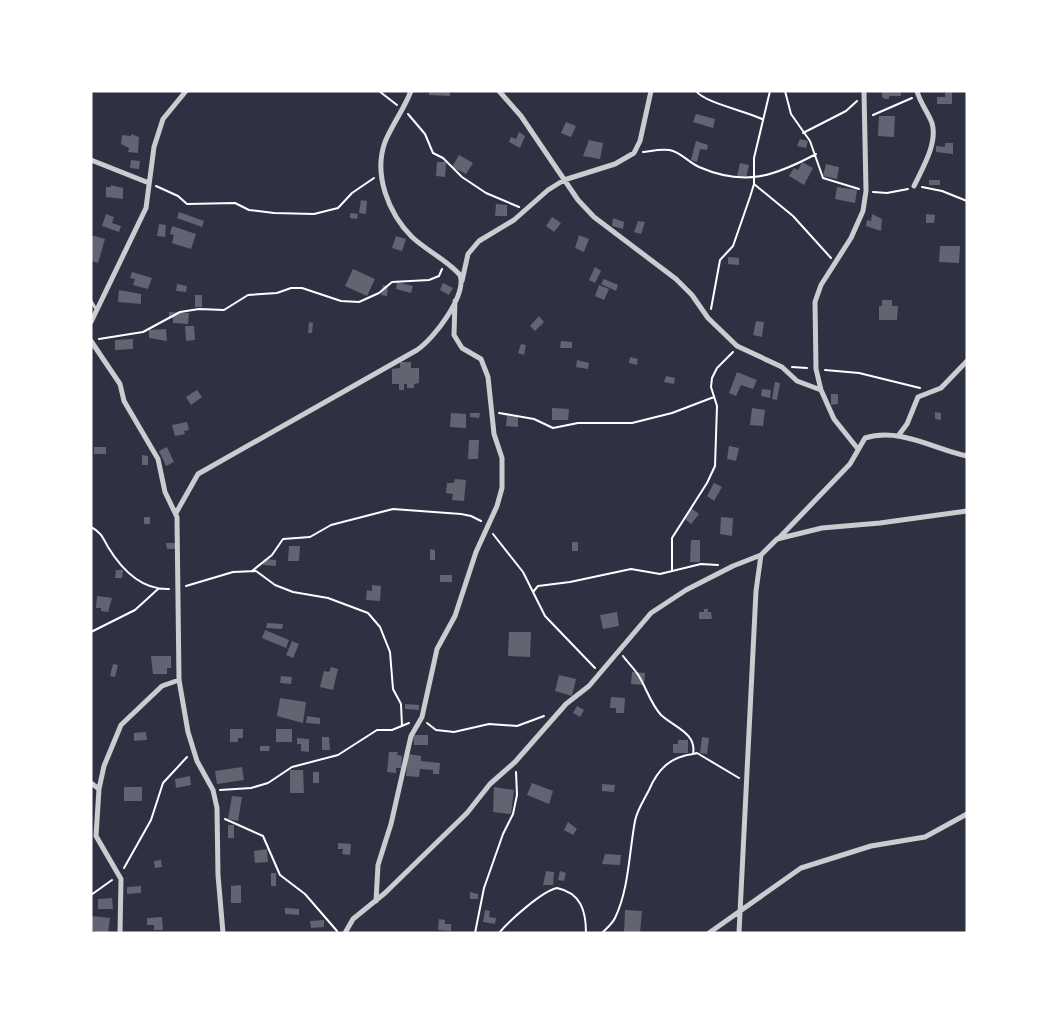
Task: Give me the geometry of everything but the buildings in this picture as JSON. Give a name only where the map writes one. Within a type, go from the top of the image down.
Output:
[{"type":"street","points":[[91,322],[146,208],[154,147],[163,119],[186,91]]},
{"type":"street","points":[[411,91],[382,154],[382,174],[386,196],[399,222],[412,236],[456,270],[462,281]]},
{"type":"street","points":[[499,91],[535,136],[564,180],[594,217],[676,279],[692,294],[708,318],[737,346],[782,367],[797,381],[821,390]]},
{"type":"street","points":[[176,512],[198,474],[418,350],[431,339],[455,301],[468,254],[474,245],[524,211],[548,190],[564,180],[615,164],[634,153],[640,141],[651,91]]},
{"type":"street","points":[[858,449],[834,419],[821,390],[816,369],[815,302],[821,285],[851,238],[863,211],[866,191],[864,93]]},
{"type":"street","points":[[914,186],[931,145],[933,134],[932,124],[918,93]]},
{"type":"street","points":[[91,160],[149,183]]},
{"type":"street","points":[[376,901],[378,865],[391,824],[406,752],[411,736],[422,717],[438,649],[455,616],[476,552],[502,488],[502,458],[494,434],[488,377],[481,360],[462,348],[454,335],[455,301]]},
{"type":"street","points":[[91,341],[120,384],[124,401],[158,459],[165,492],[176,512],[178,523],[178,680],[194,749],[213,790],[217,808],[218,875],[223,933]]},
{"type":"street","points":[[898,436],[907,424],[918,397],[935,392],[949,382],[967,361]]},
{"type":"street","points":[[345,933],[353,919],[376,901],[467,813],[490,784],[515,762],[566,704],[586,689],[651,613],[666,602],[733,566],[761,555],[844,471],[862,441],[873,436],[898,436],[967,456]]},
{"type":"street","points":[[777,539],[822,528],[880,523],[967,511]]},
{"type":"street","points":[[739,933],[756,591],[761,555]]},
{"type":"street","points":[[120,933],[120,874],[96,836],[99,789],[104,766],[121,725],[162,686],[178,680]]},
{"type":"street","points":[[91,783],[99,789]]},
{"type":"street","points":[[709,933],[802,868],[871,846],[925,837],[967,814]]},
{"type":"lane","points":[[91,301],[96,309]]},
{"type":"path","points":[[379,91],[419,124],[433,154],[443,158],[462,177],[486,193],[515,204],[524,211]]},
{"type":"path","points":[[696,91],[706,100],[747,112],[762,119]]},
{"type":"path","points":[[708,318],[714,302],[720,260],[734,246],[754,184],[754,158],[770,91]]},
{"type":"path","points":[[785,91],[791,114],[802,133],[810,141],[823,178],[866,191]]},
{"type":"path","points":[[802,133],[846,111],[864,93]]},
{"type":"path","points":[[865,120],[918,93]]},
{"type":"path","points":[[634,153],[672,151],[691,163],[712,172],[742,179],[779,172],[816,154]]},
{"type":"path","points":[[149,183],[170,192],[187,204],[235,203],[248,210],[304,215],[327,212],[338,208],[365,183],[382,174]]},
{"type":"path","points":[[754,184],[794,216],[836,264]]},
{"type":"path","points":[[98,339],[109,339],[143,332],[180,312],[200,309],[224,310],[248,295],[277,293],[291,288],[302,288],[341,302],[359,302],[398,280],[422,282],[435,278],[439,276],[445,262]]},
{"type":"path","points":[[672,572],[672,538],[704,490],[715,466],[717,432],[716,397],[712,387],[714,374],[729,359],[737,346]]},
{"type":"path","points":[[782,367],[859,373],[935,392]]},
{"type":"path","points":[[492,412],[534,419],[553,428],[578,423],[632,423],[672,413],[716,397]]},
{"type":"path","points":[[252,571],[272,555],[284,539],[310,537],[331,525],[393,509],[471,516],[488,526],[496,539],[513,556],[545,616],[600,673]]},
{"type":"path","points":[[91,527],[100,531],[109,548],[134,579],[158,589],[178,588],[224,574],[252,571],[262,573],[276,585],[293,592],[328,598],[360,609],[376,620],[385,636],[390,652],[393,689],[401,704],[402,726]]},
{"type":"path","points":[[533,592],[538,586],[570,582],[631,569],[660,574],[701,564],[733,566]]},
{"type":"path","points":[[91,632],[135,610],[158,589]]},
{"type":"path","points":[[618,650],[639,677],[659,713],[674,726],[690,736],[694,747],[693,754]]},
{"type":"path","points":[[213,790],[251,788],[268,783],[292,767],[338,755],[376,730],[392,730],[422,717],[436,730],[443,732],[489,724],[518,726],[544,716]]},
{"type":"path","points":[[91,895],[120,874],[151,820],[163,783],[194,749]]},
{"type":"path","points":[[602,933],[614,920],[619,906],[627,874],[635,820],[652,781],[666,763],[680,756],[693,754],[746,782]]},
{"type":"path","points":[[475,933],[484,888],[503,834],[513,814],[518,786],[515,762]]},
{"type":"path","points":[[217,808],[222,812],[226,820],[263,836],[280,875],[304,894],[329,919],[338,933]]},
{"type":"path","points":[[499,933],[508,923],[542,895],[557,888],[575,895],[582,905],[586,913],[586,933]]}]
